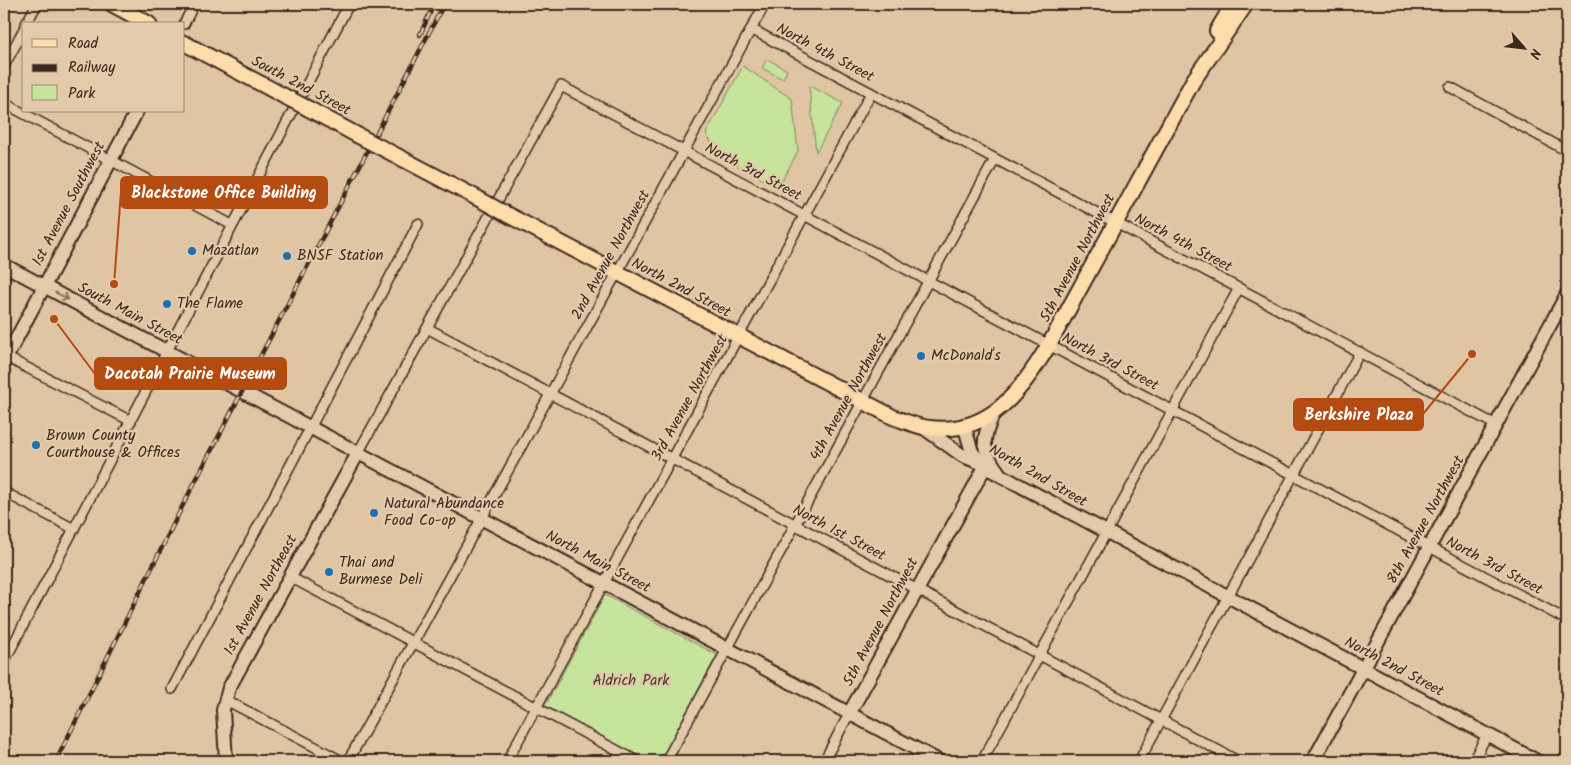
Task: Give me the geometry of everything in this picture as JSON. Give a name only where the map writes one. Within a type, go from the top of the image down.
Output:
[{"type":"main road","points":[[112,4],[145,22]]},
{"type":"main road","name":"5th Avenue Northwest","points":[[964,425],[994,412],[1020,390],[1049,345],[1233,4]]},
{"type":"main road","name":"5th Avenue Northwest","points":[[1193,81],[1246,4]]},
{"type":"main road","name":"South 2nd Street","points":[[185,44],[403,159]]},
{"type":"main road","name":"North 2nd Street","points":[[403,159],[739,338],[893,417],[921,426],[940,428],[964,425]]},
{"type":"street","points":[[27,22],[37,4]]},
{"type":"street","points":[[185,22],[194,4]]},
{"type":"street","points":[[4,662],[349,4]]},
{"type":"street","name":"2nd Avenue Northwest","points":[[348,761],[765,4]]},
{"type":"street","name":"North 4th Street","points":[[751,30],[1496,425]]},
{"type":"street","points":[[4,66],[22,32]]},
{"type":"street","name":"North 3rd Street","points":[[427,328],[561,86],[1567,620]]},
{"type":"street","points":[[1450,87],[1567,151]]},
{"type":"street","name":"3rd Avenue Northwest","points":[[507,761],[871,93]]},
{"type":"street","points":[[4,103],[232,225]]},
{"type":"street","name":"1st Avenue Southwest","points":[[5,360],[136,112]]},
{"type":"street","name":"4th Avenue Northwest","points":[[666,761],[726,648],[995,159]]},
{"type":"street","points":[[172,689],[418,224]]},
{"type":"street","name":"South Main Street","points":[[4,264],[242,391]]},
{"type":"street","points":[[982,761],[1238,288]]},
{"type":"street","name":"8th Avenue Northwest","points":[[1313,761],[1567,296]]},
{"type":"street","points":[[358,453],[427,328]]},
{"type":"street","name":"North 1st Street","points":[[427,328],[1238,761]]},
{"type":"street","points":[[1139,761],[1360,352]]},
{"type":"street","points":[[5,360],[131,420]]},
{"type":"street","name":"North Main Street","points":[[242,391],[938,761]]},
{"type":"street","points":[[994,412],[986,432],[984,445],[992,463],[1002,477]]},
{"type":"street","name":"North 2nd Street","points":[[964,425],[972,452],[982,465],[1002,477],[1537,761]]},
{"type":"street","points":[[921,426],[963,456],[982,465]]},
{"type":"street","name":"1st Avenue Northeast","points":[[226,761],[223,719],[224,700],[358,453]]},
{"type":"street","points":[[963,456],[975,471],[975,480],[970,491]]},
{"type":"street","name":"5th Avenue Northwest","points":[[849,714],[970,491],[982,465]]},
{"type":"street","points":[[4,492],[74,529]]},
{"type":"street","points":[[290,577],[636,761]]},
{"type":"street","points":[[224,700],[342,761]]},
{"type":"street","points":[[824,761],[849,714]]},
{"type":"street","points":[[1473,761],[1487,735]]},
{"type":"green space","points":[[767,59],[787,70],[783,79],[762,68]]},
{"type":"green space","points":[[743,66],[792,99],[798,151],[778,188],[718,155],[706,133]]},
{"type":"green space","points":[[809,86],[843,103],[816,152]]},
{"type":"green space","name":"Aldrich Park","points":[[605,595],[717,655],[660,761],[648,761],[545,706]]},
{"type":"railway","points":[[420,35],[434,4]]},
{"type":"railway","points":[[56,761],[183,505],[444,4]]},
{"type":"place","name":"Mazatlan","points":[[192,251]]},
{"type":"place","name":"BNSF Station","points":[[287,256]]},
{"type":"place","name":"Blackstone Office Building","points":[[114,284]]},
{"type":"place","name":"The Flame","points":[[167,304]]},
{"type":"place","name":"Dacotah Prairie Museum","points":[[54,319]]},
{"type":"place","name":"Berkshire Plaza","points":[[1472,354]]},
{"type":"place","name":"McDonald's","points":[[921,356]]},
{"type":"place","name":"Brown County Courthouse & Offices","points":[[36,445]]},
{"type":"place","name":"Natural Abundance Food Co-op","points":[[374,513]]},
{"type":"place","name":"Thai and Burmese Deli","points":[[329,572]]}]
